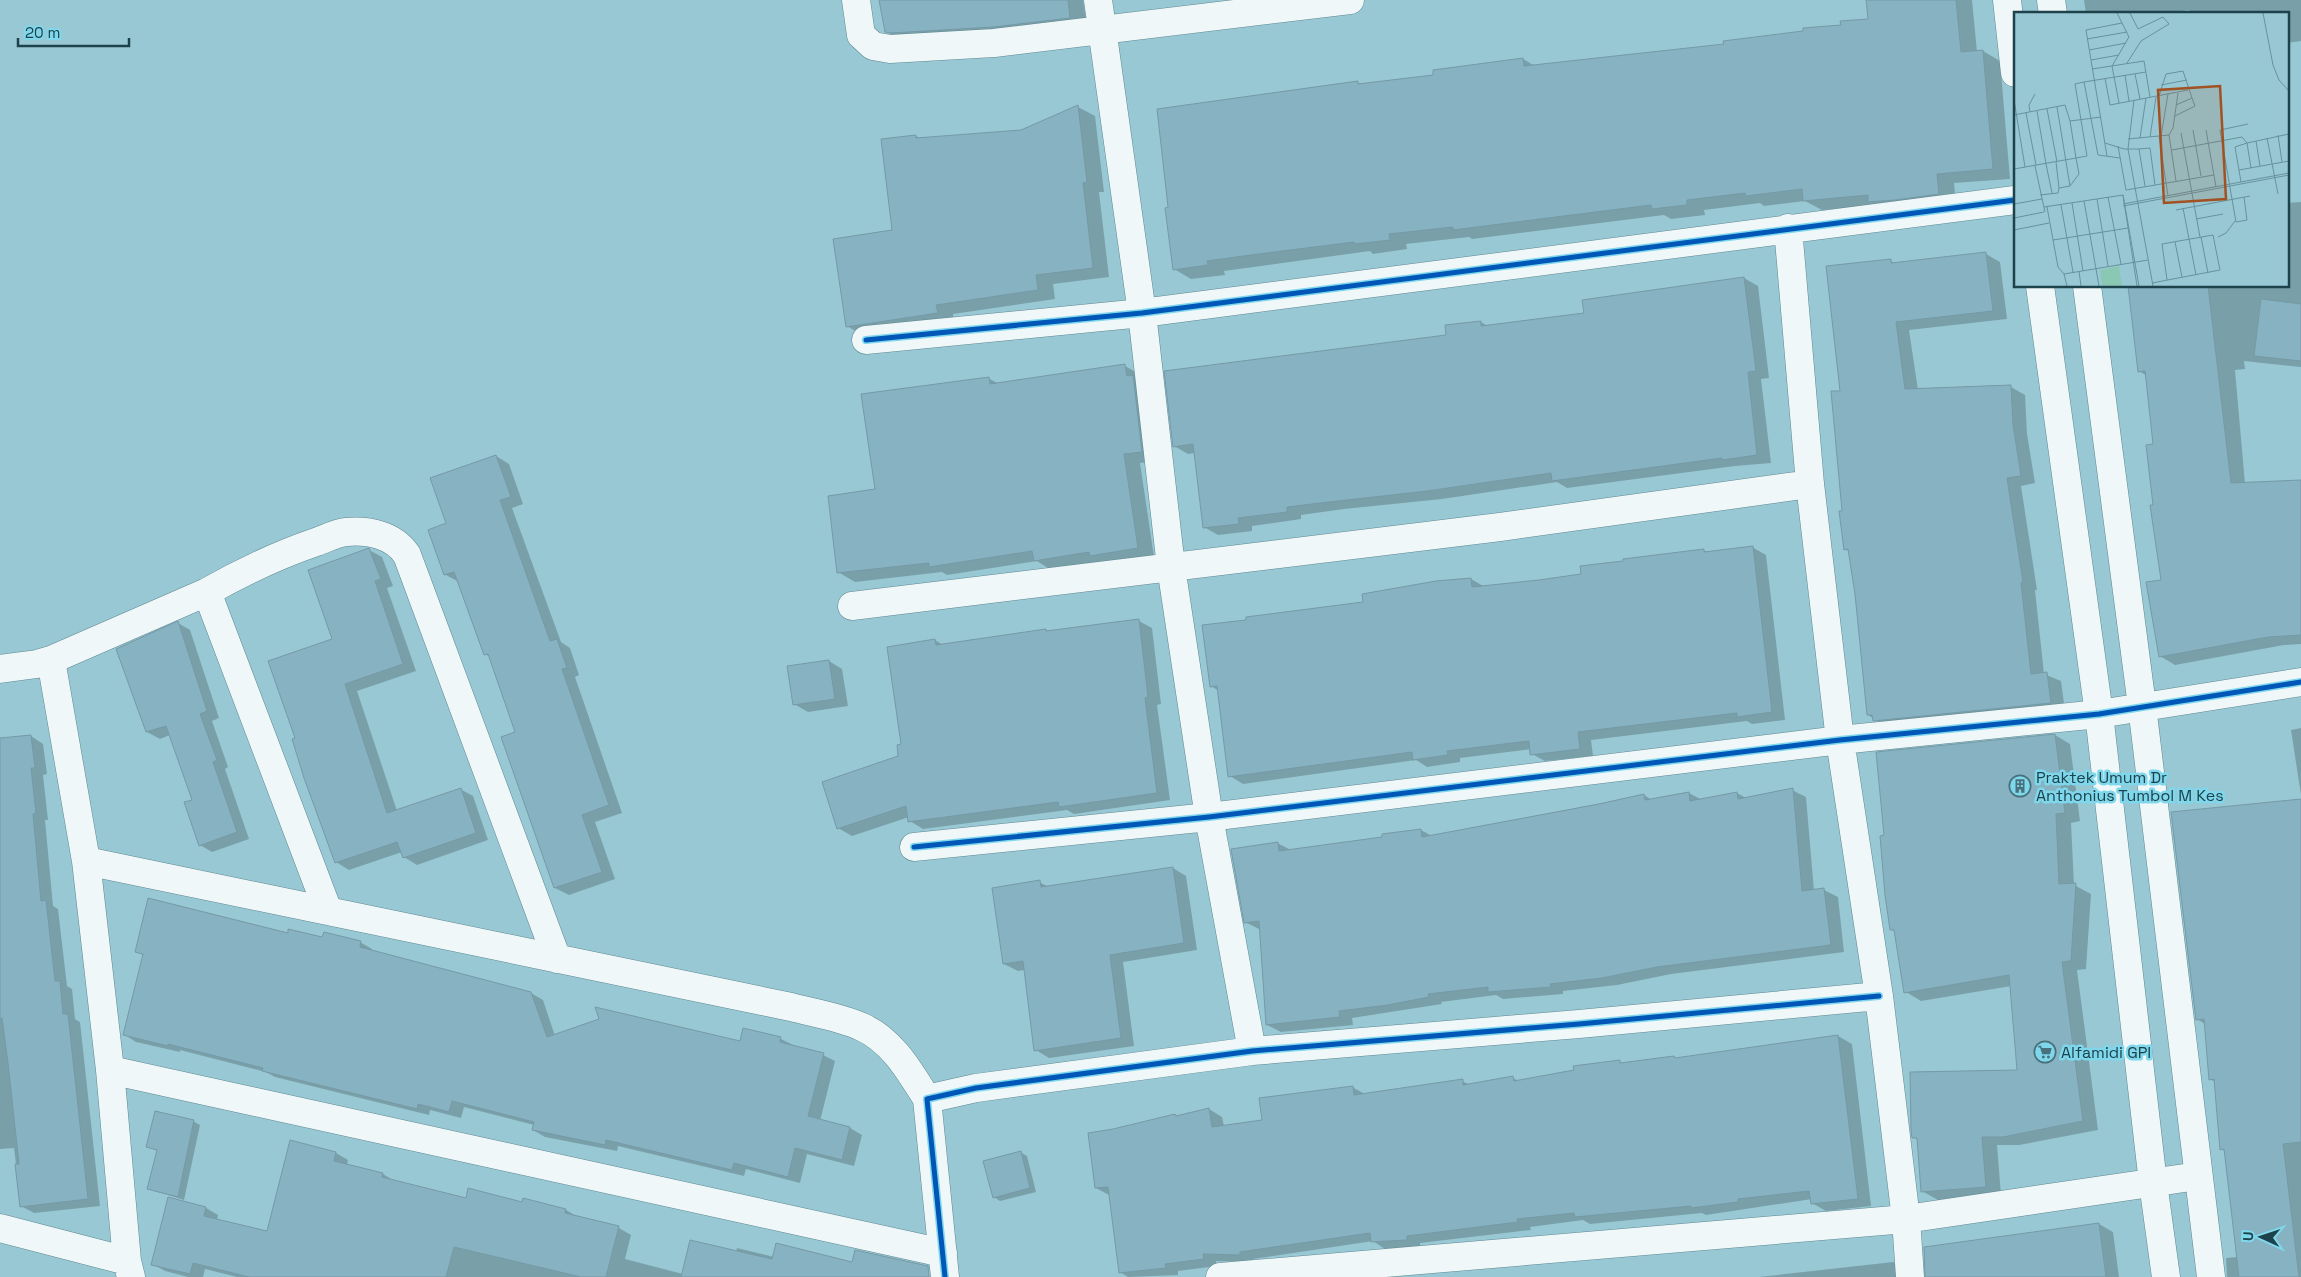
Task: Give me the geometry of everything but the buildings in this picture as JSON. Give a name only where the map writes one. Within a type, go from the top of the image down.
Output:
[{"type":"street","points":[[856,0],[861,35],[874,46],[890,49],[994,43],[1102,28],[1350,0]]},
{"type":"street","points":[[1098,0],[1142,313],[1171,567],[1209,817],[1252,1051]]},
{"type":"street","points":[[2007,0],[2014,64]]},
{"type":"street","points":[[866,340],[1142,313],[2014,200]]},
{"type":"street","points":[[1788,228],[1810,484],[1840,740],[1879,996],[1906,1219],[1910,1277]]},
{"type":"street","points":[[2040,288],[2099,714],[2153,1183],[2166,1277]]},
{"type":"street","points":[[2087,288],[2142,706],[2210,1277]]},
{"type":"street","points":[[852,606],[1500,527],[1810,484]]},
{"type":"street","points":[[0,670],[50,660],[207,592],[286,553],[345,532],[369,533],[389,537],[401,545],[411,564],[557,959]]},
{"type":"street","points":[[207,592],[328,912]]},
{"type":"street","points":[[0,1228],[129,1269],[110,1070],[86,861],[50,660]]},
{"type":"street","points":[[914,847],[1209,817],[1840,740],[2099,714],[2301,682]]},
{"type":"street","points":[[86,861],[791,1007],[862,1027],[884,1042],[902,1060],[927,1099],[944,1265],[110,1070]]},
{"type":"street","points":[[927,1099],[976,1088],[1252,1051],[1569,1025],[1879,996]]},
{"type":"street","points":[[1220,1277],[1906,1219],[2198,1176]]},
{"type":"cycle path","points":[[866,340],[1142,313],[2014,200]]},
{"type":"cycle path","points":[[914,847],[1209,817],[1840,740],[2099,714],[2301,682]]},
{"type":"cycle path","points":[[945,1277],[927,1099],[976,1088],[1252,1051],[1579,1024],[1879,996]]},
{"type":"place","name":"Praktek Umum Dr Anthonius Tumbol M Kes","points":[[2020,786]]},
{"type":"place","name":"Alfamidi GPI","points":[[2045,1052]]}]
